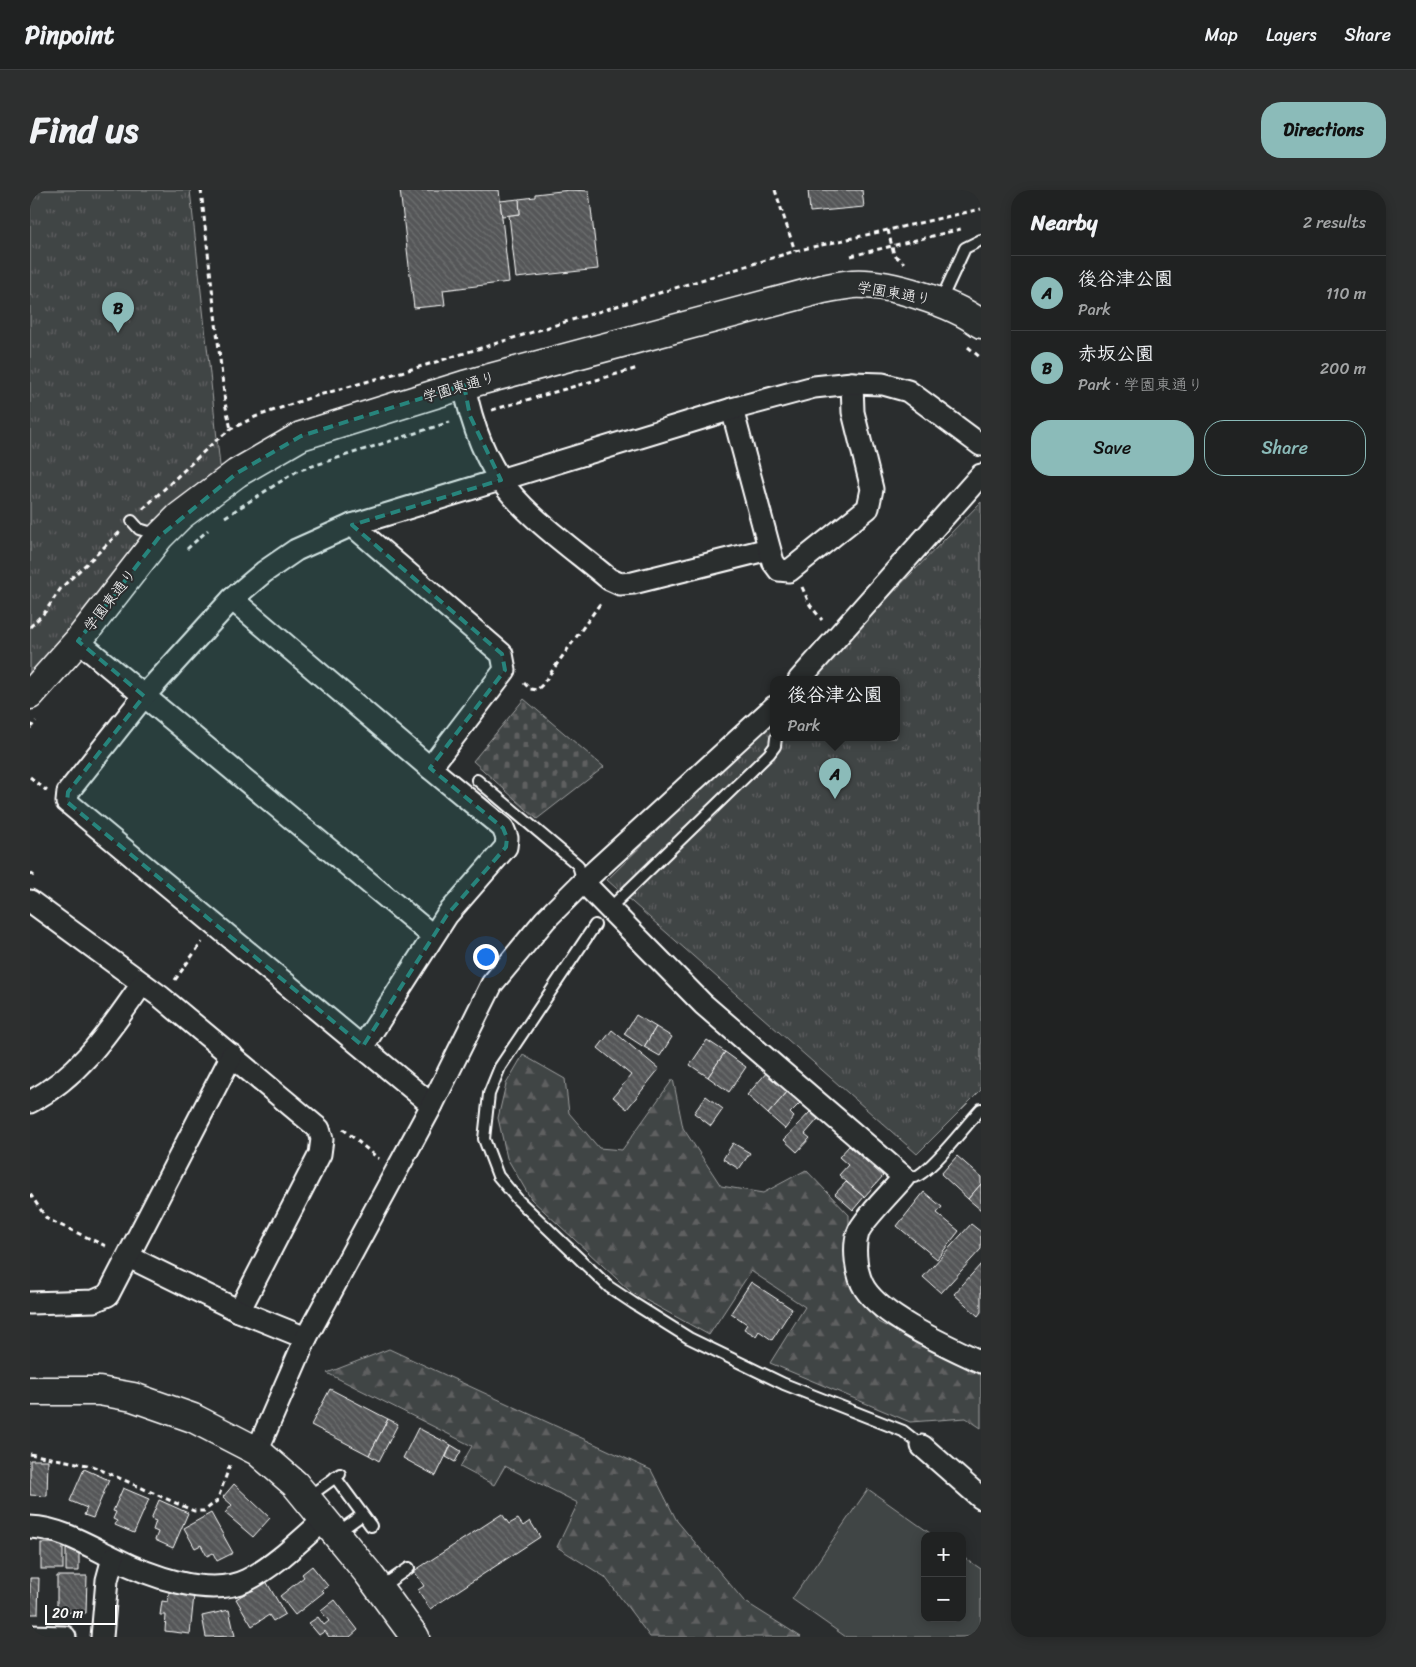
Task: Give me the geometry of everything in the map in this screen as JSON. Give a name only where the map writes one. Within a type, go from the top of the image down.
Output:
[{"type":"street","name":"学園東通り","points":[[30,695],[78,641],[160,536],[180,516],[237,473],[301,436],[464,385],[822,288],[855,284],[897,290],[940,301],[969,315],[981,324]]},
{"type":"street","points":[[732,409],[773,562],[779,570],[790,571],[868,508],[872,489],[853,412],[852,383]]},
{"type":"street","points":[[432,1104],[67,802],[68,792],[144,696],[232,598],[264,572],[296,550],[352,525],[732,409],[814,387],[852,383],[884,384],[908,391],[981,445]]},
{"type":"street","points":[[464,385],[470,416],[501,480],[524,507],[609,579],[620,584],[633,583],[769,549]]},
{"type":"street","points":[[803,676],[981,475]]},
{"type":"street","points":[[352,525],[502,654],[505,670],[430,768]]},
{"type":"street","points":[[232,598],[503,828],[507,838],[506,847],[447,915],[363,1046]]},
{"type":"street","points":[[78,641],[433,936]]},
{"type":"street","points":[[247,1460],[306,1338],[432,1104],[492,984],[545,920],[583,882],[770,716]]},
{"type":"street","points":[[583,882],[703,1004],[904,1177],[858,1231],[856,1250],[858,1267],[865,1288],[890,1314],[981,1362]]},
{"type":"street","points":[[30,901],[161,997],[319,1129],[322,1139],[320,1154],[239,1311]]},
{"type":"street","points":[[30,1102],[45,1094],[90,1056],[142,984]]},
{"type":"street","points":[[30,1303],[94,1302],[108,1294],[129,1257],[232,1055]]},
{"type":"street","points":[[129,1257],[239,1311],[306,1338]]},
{"type":"street","points":[[30,1391],[100,1390],[134,1397],[193,1418],[247,1460],[278,1467],[307,1498],[380,1588],[415,1637]]},
{"type":"street","points":[[922,1446],[981,1498]]},
{"type":"street","points":[[30,1527],[39,1527],[76,1538],[113,1558],[154,1574],[190,1585],[211,1588],[229,1586],[259,1574],[330,1527]]},
{"type":"street","points":[[102,1637],[107,1580],[113,1558]]},
{"type":"street","points":[[30,1636],[65,1637]]},
{"type":"lane","points":[[940,301],[965,248],[981,240]]},
{"type":"lane","points":[[132,521],[139,529],[160,536]]},
{"type":"lane","points":[[615,903],[769,754],[775,746],[776,741]]},
{"type":"lane","points":[[477,780],[578,865],[583,882]]},
{"type":"lane","points":[[595,925],[500,1067],[489,1094],[484,1140],[498,1176],[518,1200],[609,1287],[641,1308],[689,1338],[742,1364],[902,1431],[922,1446]]},
{"type":"lane","points":[[904,1177],[919,1176],[981,1109]]},
{"type":"lane","points":[[307,1498],[338,1476],[370,1526]]},
{"type":"lane","points":[[330,1527],[362,1514]]},
{"type":"lane","points":[[380,1588],[409,1568]]},
{"type":"path","points":[[201,190],[225,403],[232,429]]},
{"type":"path","points":[[775,190],[795,251],[981,209]]},
{"type":"path","points":[[30,627],[45,612],[61,588],[132,521]]},
{"type":"path","points":[[794,568],[810,605],[828,627]]},
{"type":"path","points":[[505,664],[525,684],[537,690],[615,582]]},
{"type":"path","points":[[161,997],[216,924]]},
{"type":"path","points":[[30,1194],[47,1219],[129,1257]]},
{"type":"path","points":[[30,1454],[92,1466],[194,1511],[204,1511],[217,1501],[230,1463]]},
{"type":"path","points":[[224,1459],[230,1463],[247,1460]]},
{"type":"highlighted area","points":[[464,385],[470,416],[501,480],[352,525],[502,654],[505,663],[505,670],[430,768],[503,828],[507,838],[506,847],[447,915],[363,1046],[67,802],[68,792],[144,696],[78,641],[160,536],[237,473],[301,436]]},
{"type":"green space","points":[[30,190],[190,190],[221,475],[153,539],[30,676]]},
{"type":"green space","points":[[981,502],[981,1090],[917,1154],[607,880],[770,719],[770,741],[900,741],[900,676],[812,676]]},
{"type":"green space","points":[[524,699],[604,767],[537,819],[473,761]]},
{"type":"green space","points":[[523,1055],[565,1079],[569,1113],[599,1148],[622,1150],[673,1079],[683,1128],[721,1186],[763,1193],[806,1170],[849,1215],[849,1278],[878,1322],[981,1375],[981,1428],[966,1418],[910,1422],[770,1363],[805,1307],[751,1271],[709,1335],[631,1292],[531,1199],[507,1158],[498,1118],[506,1084]]},
{"type":"green space","points":[[389,1349],[651,1470],[677,1521],[744,1601],[801,1637],[650,1637],[605,1577],[557,1547],[578,1503],[505,1466],[494,1485],[460,1467],[472,1446],[327,1373]]},
{"type":"green space","points":[[868,1489],[928,1532],[921,1532],[921,1622],[966,1622],[966,1559],[981,1569],[981,1637],[846,1637],[792,1599]]},
{"type":"building","points":[[400,190],[499,190],[509,282],[443,290],[445,305],[414,308]]},
{"type":"building","points":[[570,190],[589,191],[598,269],[516,278],[509,215],[520,214],[519,199],[535,197],[535,194]]},
{"type":"building","points":[[808,190],[862,190],[864,207],[810,212]]},
{"type":"building","points":[[519,199],[520,214],[502,216],[500,201]]},
{"type":"building","points":[[636,1015],[656,1027],[644,1047],[624,1034]]},
{"type":"building","points":[[656,1027],[672,1037],[660,1056],[644,1047]]},
{"type":"building","points":[[612,1030],[659,1069],[627,1109],[613,1097],[631,1075],[598,1048]]},
{"type":"building","points":[[707,1040],[725,1052],[708,1077],[690,1065]]},
{"type":"building","points":[[725,1052],[746,1067],[729,1092],[708,1077]]},
{"type":"building","points":[[768,1071],[789,1090],[768,1114],[747,1095]]},
{"type":"building","points":[[789,1090],[802,1101],[790,1113],[794,1117],[785,1129],[768,1114]]},
{"type":"building","points":[[706,1096],[723,1109],[711,1126],[694,1113]]},
{"type":"building","points":[[810,1112],[818,1119],[805,1134],[810,1138],[797,1152],[784,1140]]},
{"type":"building","points":[[733,1143],[750,1153],[739,1169],[723,1159]]},
{"type":"building","points":[[849,1146],[883,1176],[864,1197],[839,1175],[848,1165],[839,1157]]},
{"type":"building","points":[[957,1156],[981,1177],[981,1184],[968,1199],[941,1174]]},
{"type":"building","points":[[846,1182],[864,1197],[853,1210],[835,1194]]},
{"type":"building","points":[[981,1184],[981,1210],[968,1199]]},
{"type":"building","points":[[924,1192],[942,1207],[937,1213],[959,1231],[937,1259],[897,1226]]},
{"type":"building","points":[[971,1224],[981,1232],[981,1249],[941,1293],[923,1277]]},
{"type":"building","points":[[981,1264],[981,1312],[978,1316],[954,1294]]},
{"type":"building","points":[[751,1282],[792,1309],[772,1340],[759,1331],[756,1336],[744,1329],[747,1324],[731,1313]]},
{"type":"building","points":[[330,1389],[388,1419],[369,1455],[311,1425]]},
{"type":"building","points":[[388,1419],[398,1424],[379,1461],[369,1455]]},
{"type":"building","points":[[418,1428],[451,1445],[436,1476],[403,1458]]},
{"type":"building","points":[[451,1445],[461,1451],[455,1462],[446,1457]]},
{"type":"building","points":[[30,1460],[48,1460],[47,1496],[30,1495]]},
{"type":"building","points":[[84,1469],[109,1480],[93,1518],[84,1515],[87,1508],[70,1501]]},
{"type":"building","points":[[234,1484],[270,1518],[253,1537],[225,1513],[232,1505],[223,1497]]},
{"type":"building","points":[[123,1488],[149,1499],[134,1533],[115,1525],[117,1521],[113,1519],[116,1512],[113,1511]]},
{"type":"building","points":[[159,1500],[188,1513],[173,1548],[155,1540],[158,1532],[153,1530],[156,1521],[151,1519]]},
{"type":"building","points":[[211,1513],[233,1553],[217,1561],[213,1553],[207,1556],[201,1545],[195,1548],[184,1528]]},
{"type":"building","points":[[502,1514],[509,1524],[518,1519],[523,1526],[530,1521],[540,1537],[430,1609],[418,1590],[424,1586],[414,1571]]},
{"type":"building","points":[[41,1543],[63,1543],[63,1569],[41,1569]]},
{"type":"building","points":[[66,1545],[79,1546],[79,1571],[66,1571]]},
{"type":"building","points":[[312,1566],[328,1586],[322,1590],[324,1592],[295,1615],[280,1596],[304,1577],[302,1574]]},
{"type":"building","points":[[57,1576],[87,1576],[86,1613],[57,1612]]},
{"type":"building","points":[[30,1578],[39,1578],[38,1614],[30,1614]]},
{"type":"building","points":[[266,1581],[285,1614],[273,1621],[269,1615],[252,1626],[236,1599]]},
{"type":"building","points":[[169,1592],[194,1595],[190,1634],[165,1631],[166,1615],[160,1615],[162,1601],[168,1602]]},
{"type":"building","points":[[335,1600],[358,1630],[350,1637],[329,1637],[325,1631],[319,1635],[309,1623],[318,1617],[324,1625],[329,1621],[321,1611]]},
{"type":"building","points":[[229,1610],[235,1636],[206,1637],[202,1616]]},
{"type":"place","name":"赤坂公園","points":[[118,333]]},
{"type":"place","name":"後谷津公園","points":[[835,799]]}]
